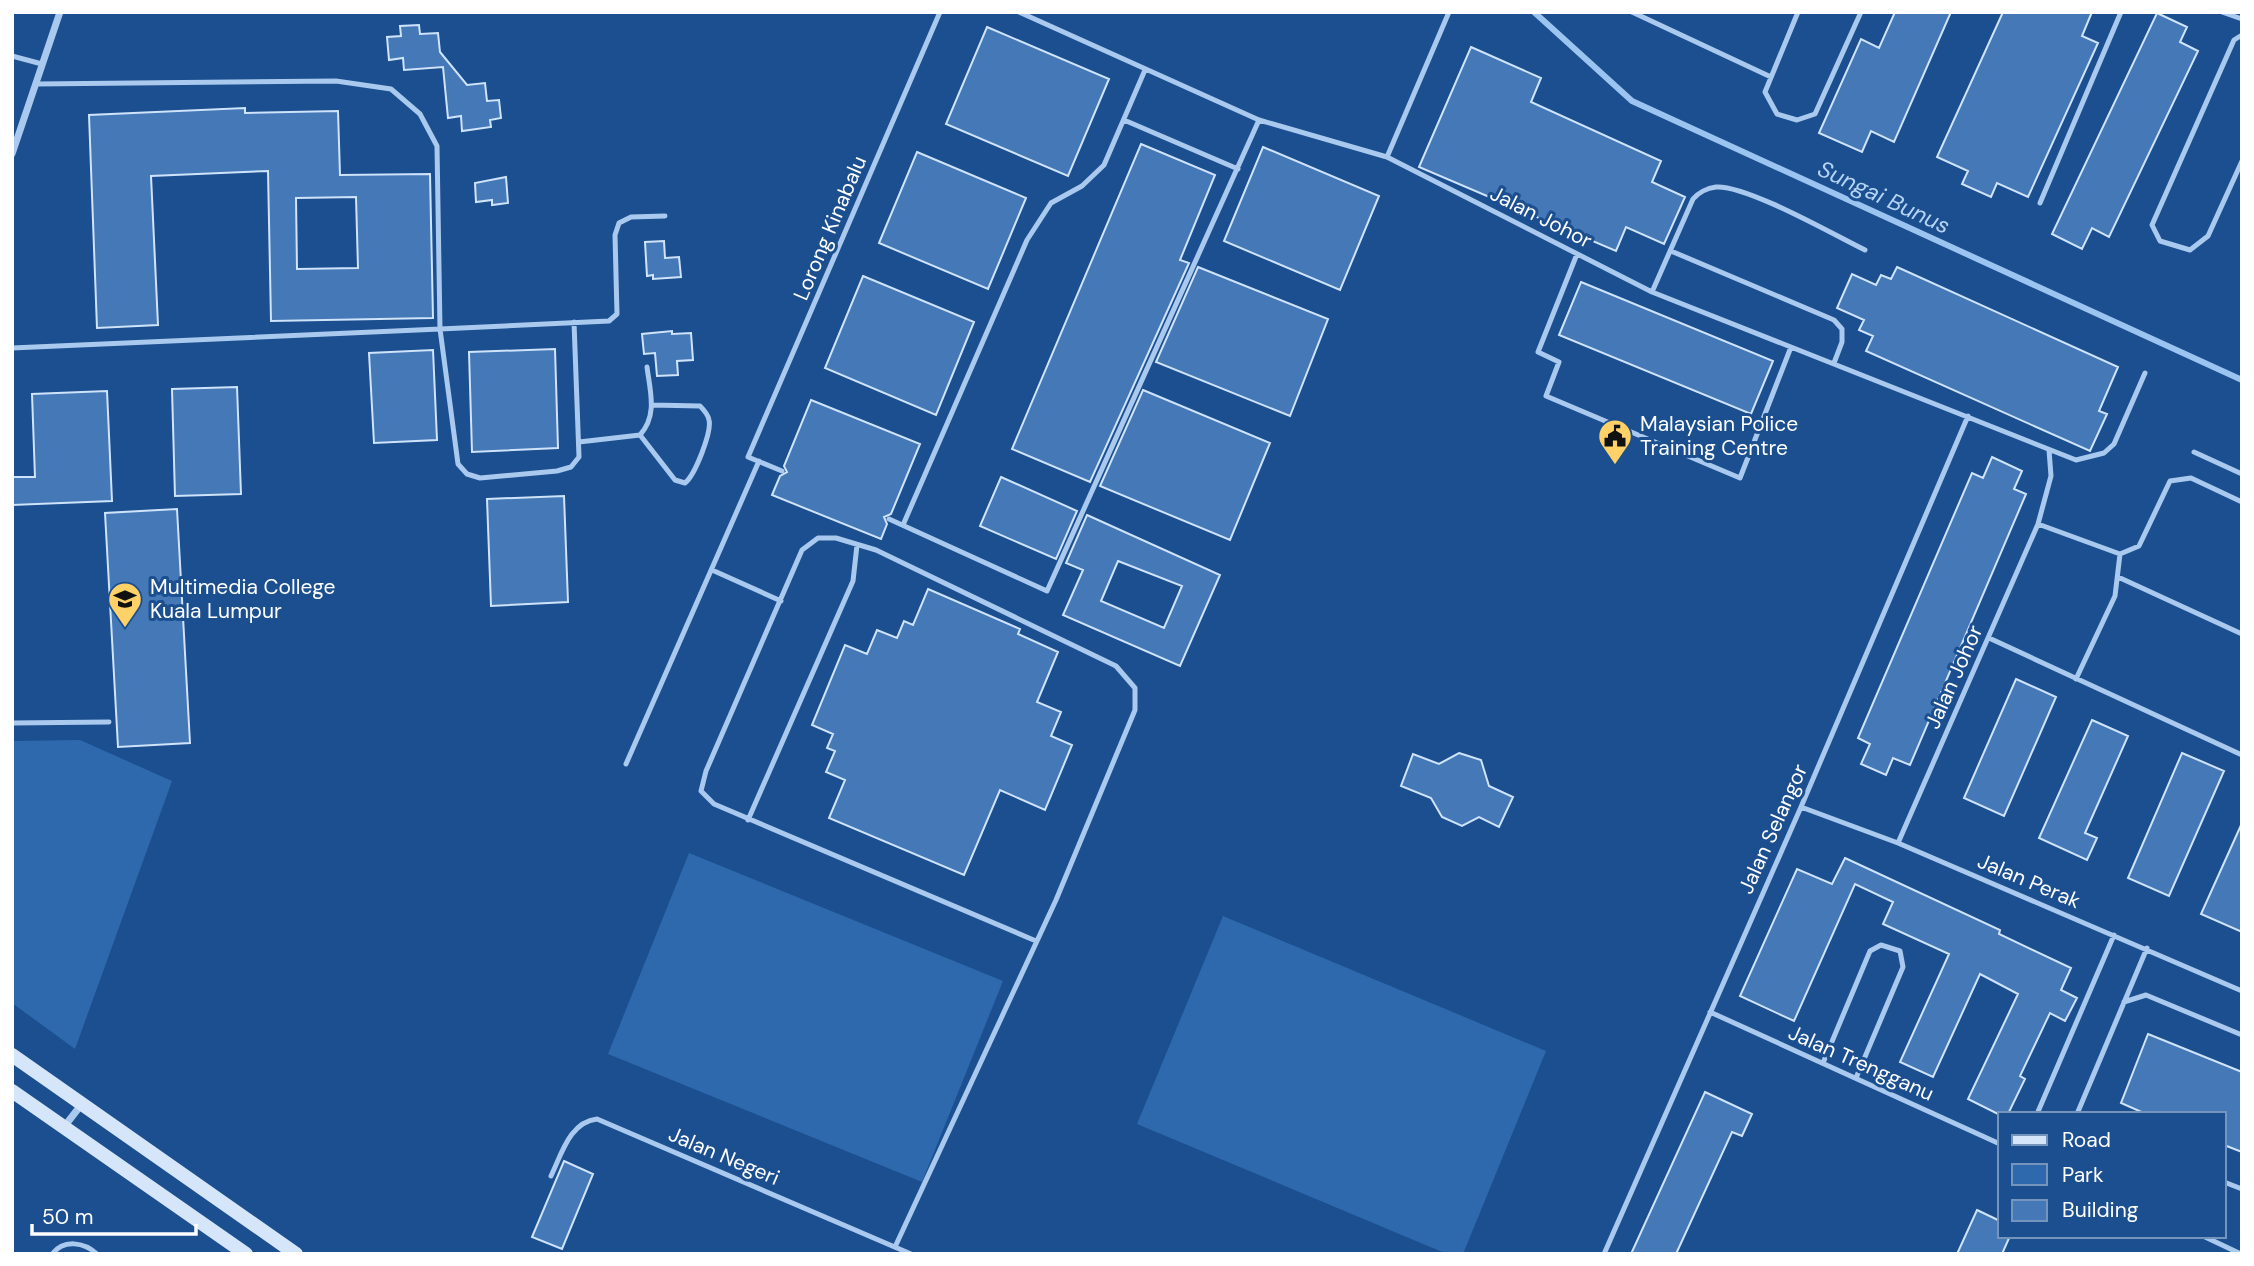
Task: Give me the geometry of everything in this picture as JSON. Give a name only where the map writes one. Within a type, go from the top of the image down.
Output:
[{"type":"main road","points":[[12,1055],[296,1254]]},
{"type":"main road","points":[[12,1091],[246,1254]]},
{"type":"street","points":[[13,152],[60,12]]},
{"type":"street","points":[[64,1128],[80,1105]]},
{"type":"lane","name":"Lorong Kinabalu","points":[[758,461],[748,457],[940,12]]},
{"type":"lane","name":"Jalan Johor","points":[[1019,12],[1029,14],[1145,70],[1259,120],[1387,157],[1652,292],[2076,460],[2104,453],[2114,444],[2145,373]]},
{"type":"lane","points":[[1387,157],[1449,12]]},
{"type":"lane","points":[[1632,12],[1770,76]]},
{"type":"lane","points":[[1798,12],[1765,92],[1777,114],[1797,120],[1815,114],[1861,12]]},
{"type":"lane","points":[[2040,203],[2122,12]]},
{"type":"lane","points":[[2222,12],[2242,19]]},
{"type":"lane","points":[[2242,35],[2234,40],[2151,226],[2160,241],[2190,250],[2208,236],[2242,161]]},
{"type":"lane","points":[[12,56],[42,64]]},
{"type":"lane","points":[[903,525],[1027,240],[1051,203],[1082,186],[1104,165],[1145,70]]},
{"type":"lane","points":[[36,84],[336,81],[391,89],[420,114],[437,146],[440,329],[458,464],[467,474],[480,478],[571,467],[579,457],[574,322]]},
{"type":"lane","points":[[1124,120],[1238,169]]},
{"type":"lane","points":[[889,519],[1047,592],[1259,120]]},
{"type":"lane","points":[[1652,292],[1693,199],[1697,194],[1714,187],[1749,195],[1865,250]]},
{"type":"lane","points":[[12,348],[608,321],[617,314],[615,235],[618,223],[631,217],[666,216]]},
{"type":"lane","points":[[1671,251],[1834,320],[1842,328],[1842,342],[1834,363]]},
{"type":"lane","points":[[1577,254],[1538,352],[1559,362],[1546,396],[1740,478],[1791,347]]},
{"type":"lane","points":[[579,442],[640,435],[650,423],[652,405],[647,367]]},
{"type":"lane","points":[[640,435],[675,480],[685,483],[693,476],[710,423],[706,413],[700,406],[652,405]]},
{"type":"lane","name":"Jalan Selangor","points":[[1604,1254],[1801,807],[1968,416]]},
{"type":"lane","name":"Jalan Johor","points":[[1898,842],[2038,524],[2051,476],[2049,450]]},
{"type":"lane","points":[[2193,452],[2242,474]]},
{"type":"lane","points":[[626,764],[758,461],[782,471]]},
{"type":"lane","points":[[2038,524],[2120,554],[2139,546],[2170,481],[2191,478],[2242,502]]},
{"type":"lane","points":[[895,1247],[1056,900],[1135,710],[1135,688],[1116,666],[876,550],[836,538],[818,538],[802,550],[706,771],[701,791],[714,804],[748,820],[1036,941]]},
{"type":"lane","points":[[748,820],[853,581],[857,544]]},
{"type":"lane","points":[[2076,679],[2115,596],[2120,554]]},
{"type":"lane","points":[[712,570],[781,601]]},
{"type":"lane","points":[[2118,577],[2242,634]]},
{"type":"lane","points":[[1989,638],[2242,755]]},
{"type":"lane","points":[[12,723],[108,722]]},
{"type":"lane","name":"Jalan Perak","points":[[1801,807],[1898,842],[2242,991]]},
{"type":"lane","points":[[2038,1112],[2114,934]]},
{"type":"lane","points":[[1823,1063],[1870,951],[1881,945],[1900,951],[1903,967],[1856,1078]]},
{"type":"lane","points":[[2078,1112],[2147,948]]},
{"type":"lane","points":[[2124,1002],[2146,995],[2242,1035]]},
{"type":"lane","name":"Jalan Trengganu","points":[[1710,1012],[1998,1143]]},
{"type":"lane","name":"Jalan Negeri","points":[[551,1176],[575,1128],[583,1120],[597,1119],[911,1254]]},
{"type":"lane","points":[[2207,1238],[2241,1254]]},
{"type":"lane","points":[[52,1254],[55,1249],[71,1242],[89,1247],[97,1254]]},
{"type":"green space","points":[[80,740],[172,781],[75,1049],[12,1003],[12,741]]},
{"type":"green space","points":[[689,853],[1003,981],[922,1182],[608,1054]]},
{"type":"green space","points":[[1223,916],[1546,1051],[1463,1254],[1447,1254],[1137,1124]]},
{"type":"building","points":[[1895,12],[1951,12],[1894,142],[1871,131],[1862,152],[1819,133],[1861,39],[1879,48]]},
{"type":"building","points":[[2003,12],[2092,12],[2082,36],[2098,43],[2028,197],[1997,183],[1991,197],[1962,184],[1968,171],[1937,157]]},
{"type":"building","points":[[2157,13],[2187,27],[2180,42],[2198,51],[2109,237],[2092,228],[2082,249],[2052,234]]},
{"type":"building","points":[[419,25],[420,34],[438,33],[440,52],[467,85],[485,83],[487,101],[499,100],[501,118],[490,120],[491,127],[462,131],[461,116],[448,118],[443,67],[404,70],[403,58],[389,60],[387,37],[401,36],[400,26]]},
{"type":"building","points":[[987,27],[1109,79],[1068,176],[946,124]]},
{"type":"building","points":[[1471,47],[1541,78],[1531,102],[1661,161],[1652,182],[1685,197],[1664,244],[1626,227],[1616,251],[1419,167]]},
{"type":"building","points":[[245,108],[245,113],[338,111],[340,175],[430,174],[433,318],[271,321],[268,171],[151,176],[158,325],[97,328],[89,115]],"holes":[[[356,197],[358,268],[297,269],[296,198]]]},
{"type":"building","points":[[1141,144],[1215,175],[1180,260],[1189,263],[1090,482],[1012,449]]},
{"type":"building","points":[[1263,147],[1379,196],[1340,290],[1224,241]]},
{"type":"building","points":[[917,152],[1026,198],[988,289],[879,243]]},
{"type":"building","points":[[506,177],[508,203],[492,205],[492,200],[476,202],[475,183]]},
{"type":"building","points":[[664,241],[665,258],[679,257],[681,277],[653,279],[653,275],[647,276],[645,242]]},
{"type":"building","points":[[1198,267],[1328,319],[1290,416],[1156,362]]},
{"type":"building","points":[[1897,267],[2118,367],[2099,411],[2107,414],[2090,451],[1866,351],[1873,336],[1859,330],[1864,320],[1837,308],[1852,274],[1876,285],[1881,275],[1891,279]]},
{"type":"building","points":[[863,276],[974,322],[936,415],[825,368]]},
{"type":"building","points":[[1581,282],[1773,361],[1751,414],[1559,335]]},
{"type":"building","points":[[672,331],[672,334],[691,333],[693,360],[677,361],[678,375],[657,376],[655,353],[644,354],[642,334]]},
{"type":"building","points":[[555,349],[558,448],[472,452],[469,352]]},
{"type":"building","points":[[433,350],[437,440],[374,443],[369,353]]},
{"type":"building","points":[[237,387],[241,494],[175,496],[172,389]]},
{"type":"building","points":[[1143,390],[1270,443],[1230,540],[1100,486]]},
{"type":"building","points":[[107,391],[112,501],[12,505],[12,477],[35,477],[32,394]]},
{"type":"building","points":[[811,400],[920,444],[891,514],[884,517],[887,524],[881,539],[772,495],[780,476],[787,472],[784,466]]},
{"type":"building","points":[[1992,457],[2022,471],[2014,489],[2026,494],[1910,765],[1893,758],[1886,775],[1861,764],[1870,744],[1858,738],[1972,473],[1983,478]]},
{"type":"building","points":[[1001,477],[1077,511],[1056,559],[980,526]]},
{"type":"building","points":[[564,496],[568,602],[491,606],[487,499]]},
{"type":"building","points":[[177,509],[190,743],[118,747],[105,513]]},
{"type":"building","points":[[1087,515],[1220,575],[1180,666],[1063,615],[1083,570],[1066,563]],"holes":[[[1118,561],[1182,586],[1164,628],[1101,601]]]},
{"type":"building","points":[[928,589],[1020,629],[1018,634],[1058,652],[1037,702],[1061,712],[1051,736],[1072,745],[1045,810],[1000,790],[964,875],[829,818],[845,780],[826,772],[835,751],[827,748],[833,734],[812,725],[845,645],[867,654],[877,630],[897,638],[904,621],[913,625]]},
{"type":"building","points":[[2016,679],[2056,697],[2004,816],[1964,798]]},
{"type":"building","points":[[2092,720],[2128,736],[2085,833],[2097,838],[2087,860],[2039,838]]},
{"type":"building","points":[[1459,753],[1481,760],[1489,786],[1513,797],[1499,827],[1479,817],[1462,826],[1442,817],[1431,798],[1401,786],[1413,754],[1439,764]]},
{"type":"building","points":[[2182,753],[2224,771],[2169,896],[2128,878]]},
{"type":"building","points":[[2242,823],[2242,932],[2201,914]]},
{"type":"building","points":[[1845,858],[2000,930],[1999,934],[2071,968],[2061,990],[2077,998],[2065,1021],[2050,1013],[2020,1076],[2025,1079],[2009,1112],[1998,1114],[1968,1099],[2018,994],[1980,974],[1933,1077],[1900,1062],[1949,954],[1883,924],[1893,902],[1855,884],[1794,1021],[1740,996],[1797,869],[1832,884]]},
{"type":"building","points":[[2148,1034],[2242,1072],[2242,1152],[2226,1146],[2226,1112],[2141,1112],[2121,1103]]},
{"type":"building","points":[[1705,1092],[1752,1114],[1742,1136],[1732,1132],[1676,1254],[1631,1254]]},
{"type":"building","points":[[564,1161],[593,1174],[562,1249],[532,1237]]},
{"type":"building","points":[[1977,1210],[1998,1220],[1998,1238],[2009,1238],[2002,1254],[1957,1254]]},
{"type":"waterway","name":"Sungai Bunus","points":[[1534,12],[1632,101],[2242,380]]},
{"type":"place","name":"Malaysian Police Training Centre","points":[[1615,466]]},
{"type":"place","name":"Multimedia College Kuala Lumpur","points":[[125,629]]}]
